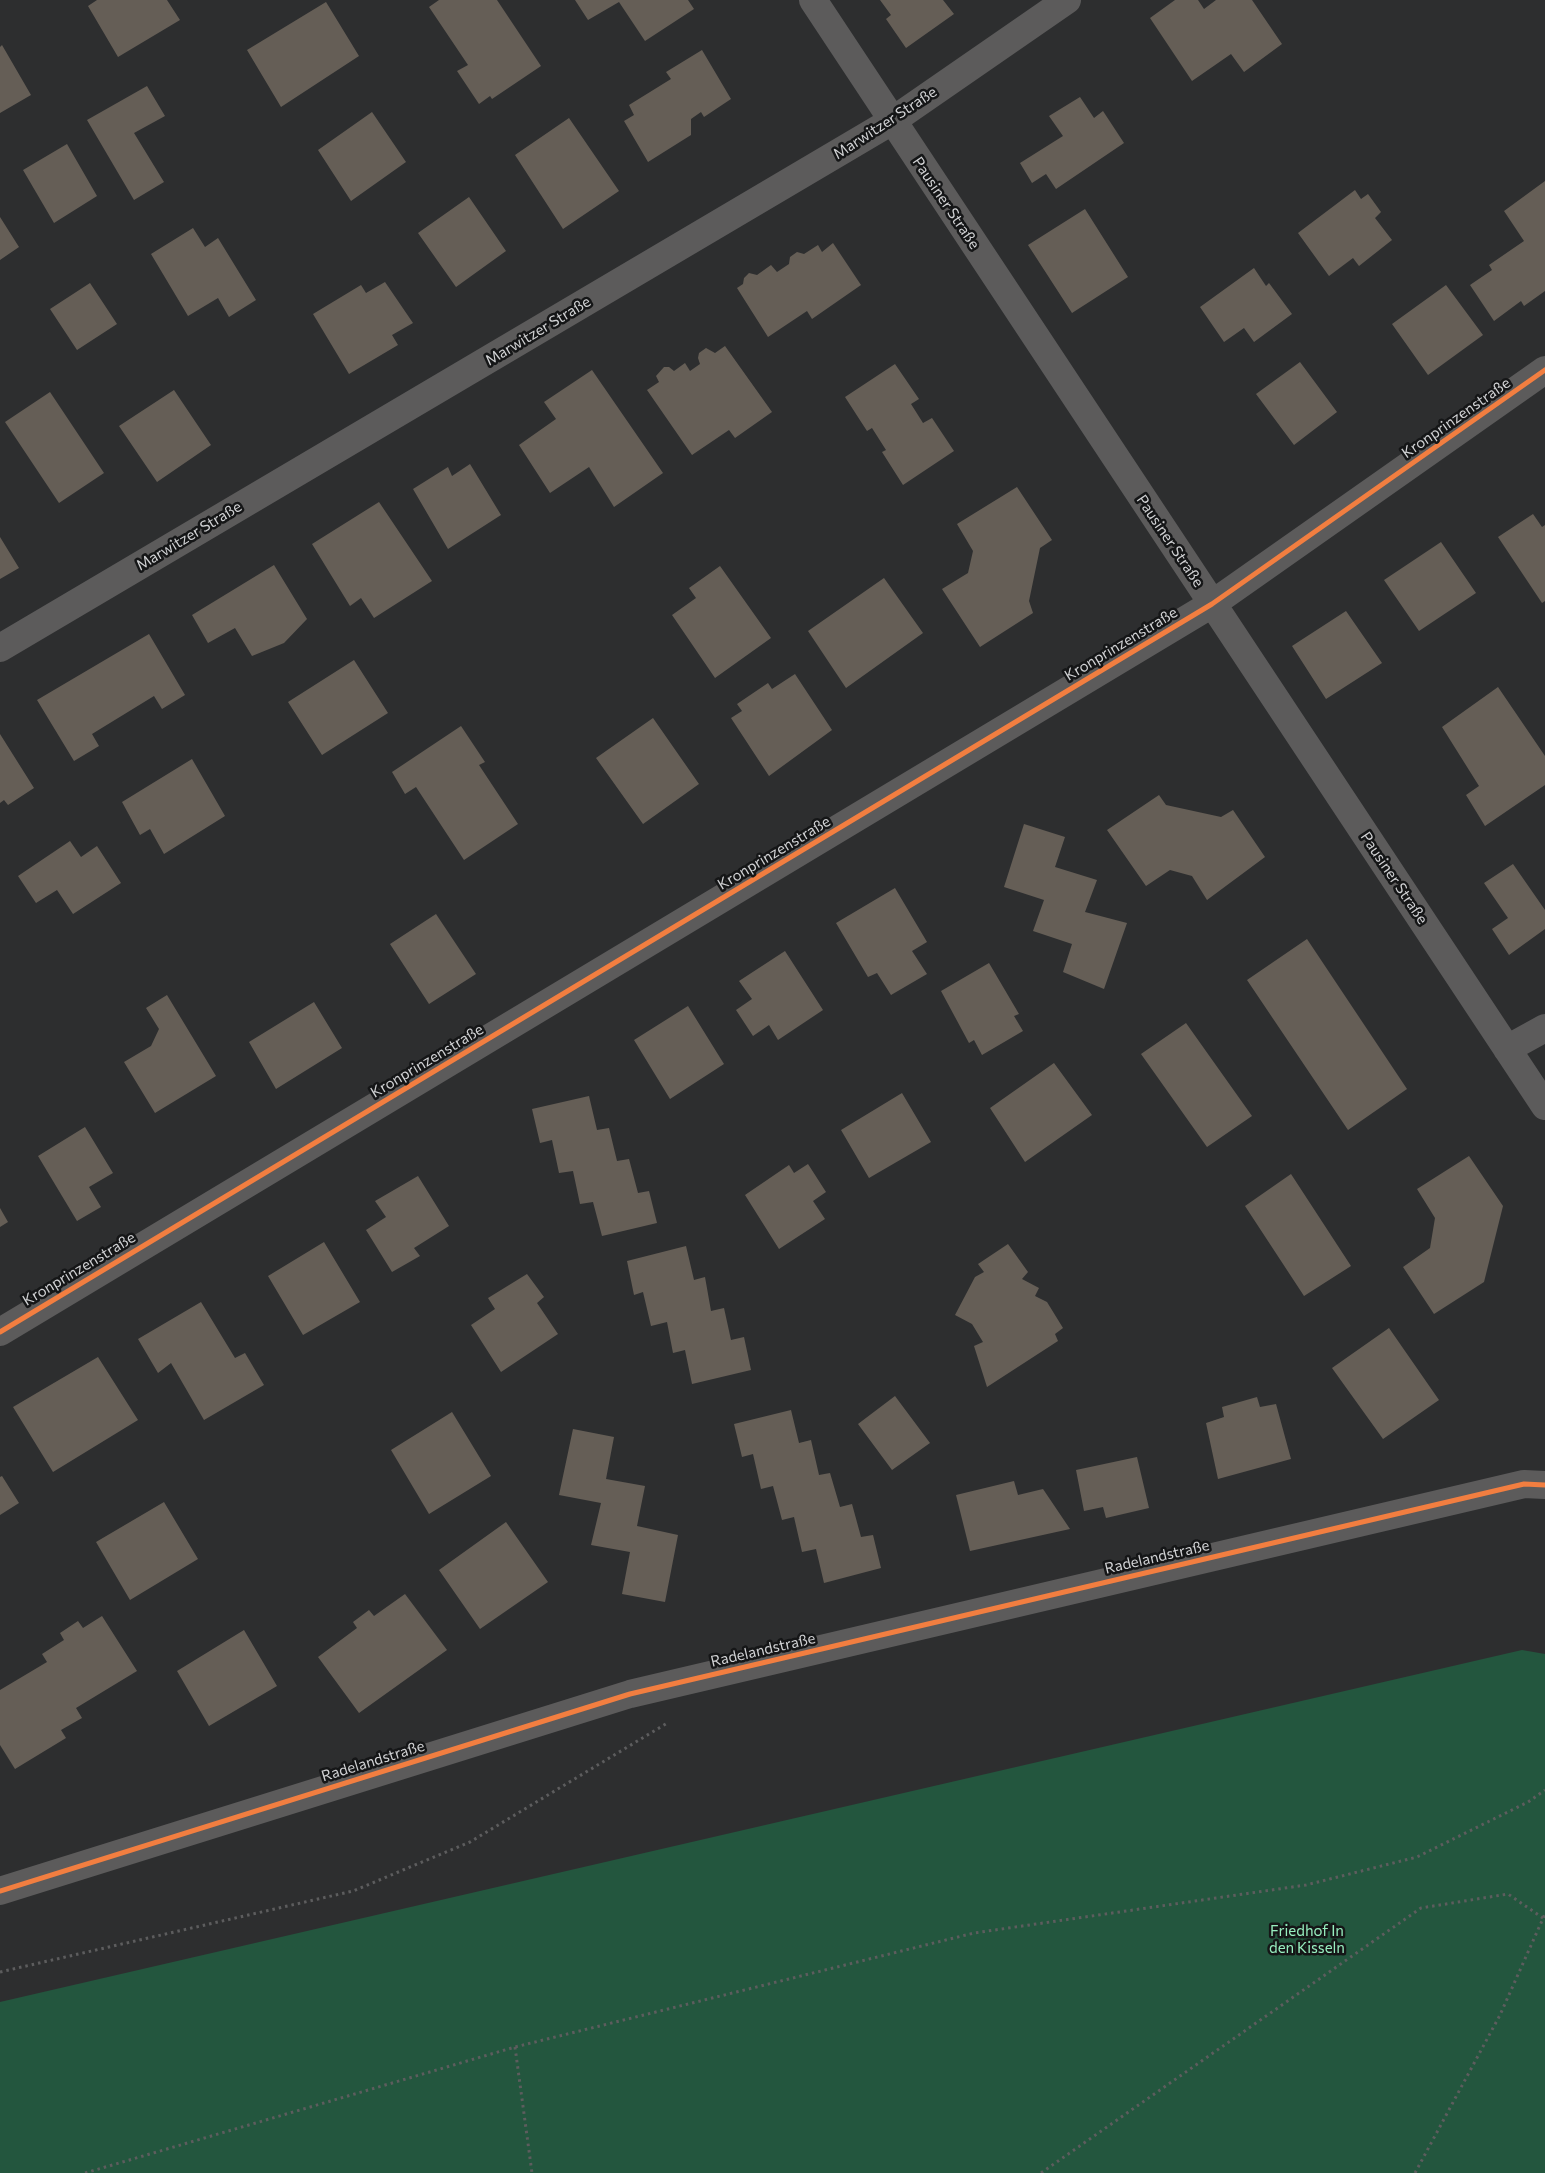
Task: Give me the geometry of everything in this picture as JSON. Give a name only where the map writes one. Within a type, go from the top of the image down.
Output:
[{"type":"street","name":"Pausiner Straße","points":[[813,0],[1545,1106]]},
{"type":"street","name":"Marwitzer Straße","points":[[0,648],[892,121],[1067,0]]},
{"type":"street","name":"Kronprinzenstraße","points":[[0,1332],[1212,604],[1545,370]]},
{"type":"street","points":[[1508,1050],[1545,1028]]},
{"type":"street","name":"Radelandstraße","points":[[0,1891],[630,1694],[1524,1484],[1545,1485]]},
{"type":"path","points":[[0,1972],[353,1891],[470,1842],[674,1719]]},
{"type":"path","points":[[85,2173],[515,2047],[974,1933],[1306,1885],[1417,1858],[1528,1802],[1545,1790]]},
{"type":"path","points":[[1042,2173],[1421,1908],[1508,1894],[1544,1916],[1500,2015],[1414,2173]]},
{"type":"path","points":[[515,2047],[532,2173]]},
{"type":"green space","name":"Friedhof In den Kisseln","points":[[1522,1650],[1545,1654],[1545,2173],[0,2173],[0,2002]]},
{"type":"building","points":[[97,0],[167,0],[180,20],[118,57],[88,6]]},
{"type":"building","points":[[439,0],[497,0],[541,66],[492,99],[490,96],[479,104],[457,71],[468,65],[429,7]]},
{"type":"building","points":[[575,0],[688,0],[694,9],[645,41],[619,2],[588,20]]},
{"type":"building","points":[[880,0],[943,0],[954,14],[906,48],[886,19],[891,15]]},
{"type":"building","points":[[1175,0],[1198,0],[1204,9],[1216,0],[1252,0],[1282,44],[1244,72],[1231,54],[1192,81],[1150,18]]},
{"type":"building","points":[[326,2],[359,56],[281,107],[247,50]]},
{"type":"building","points":[[2,45],[31,95],[0,113],[0,47]]},
{"type":"building","points":[[702,50],[731,99],[704,117],[701,112],[691,119],[691,135],[648,162],[624,121],[634,115],[629,105],[671,79],[666,72]]},
{"type":"building","points":[[147,86],[165,116],[134,133],[164,182],[134,200],[87,120]]},
{"type":"building","points":[[1080,97],[1094,118],[1103,111],[1124,143],[1056,189],[1046,174],[1032,183],[1020,163],[1063,136],[1049,116]]},
{"type":"building","points":[[372,112],[406,162],[351,201],[318,150]]},
{"type":"building","points":[[569,118],[619,191],[563,229],[515,155]]},
{"type":"building","points":[[67,144],[97,196],[54,223],[23,170]]},
{"type":"building","points":[[1545,181],[1545,291],[1524,306],[1521,301],[1494,321],[1470,285],[1492,270],[1489,265],[1524,241],[1504,211]]},
{"type":"building","points":[[1355,190],[1361,199],[1368,194],[1381,212],[1375,218],[1392,240],[1359,266],[1353,258],[1329,276],[1298,233]]},
{"type":"building","points":[[469,197],[506,251],[456,287],[418,233]]},
{"type":"building","points":[[1085,209],[1128,277],[1072,313],[1028,245]]},
{"type":"building","points":[[0,217],[19,247],[0,260]]},
{"type":"building","points":[[193,228],[205,247],[218,238],[256,300],[229,317],[218,298],[188,316],[151,254]]},
{"type":"building","points":[[833,243],[861,285],[812,319],[807,311],[768,337],[737,288],[743,284],[744,278],[749,273],[757,275],[771,265],[777,272],[789,264],[790,257],[797,252],[804,254],[818,245],[822,252]]},
{"type":"building","points":[[1254,268],[1266,286],[1269,283],[1292,314],[1254,342],[1244,328],[1224,342],[1200,307]]},
{"type":"building","points":[[385,282],[413,323],[392,335],[398,345],[349,374],[313,314],[361,285],[366,293]]},
{"type":"building","points":[[90,283],[117,324],[77,350],[50,309]]},
{"type":"building","points":[[1446,285],[1483,335],[1428,375],[1392,324]]},
{"type":"building","points":[[725,346],[772,412],[735,438],[729,430],[692,455],[647,390],[659,382],[656,376],[664,367],[669,367],[674,371],[685,363],[690,371],[700,364],[699,353],[706,348],[715,353]]},
{"type":"building","points":[[1300,362],[1337,412],[1294,445],[1256,394]]},
{"type":"building","points":[[895,364],[919,399],[911,404],[923,423],[932,418],[954,451],[903,485],[882,452],[886,450],[872,428],[867,431],[845,397]]},
{"type":"building","points":[[592,370],[663,473],[614,507],[589,467],[550,493],[519,445],[556,419],[544,402]]},
{"type":"building","points":[[174,390],[211,445],[157,482],[119,426]]},
{"type":"building","points":[[50,392],[104,473],[59,503],[5,422]]},
{"type":"building","points":[[470,464],[501,515],[448,549],[413,489],[448,467],[452,476]]},
{"type":"building","points":[[1017,487],[1052,540],[1040,548],[1029,601],[1033,613],[980,647],[942,589],[968,573],[973,551],[957,524]]},
{"type":"building","points":[[379,502],[432,581],[374,618],[361,598],[350,606],[312,544]]},
{"type":"building","points":[[1533,514],[1542,527],[1545,525],[1545,601],[1542,603],[1498,537]]},
{"type":"building","points":[[0,537],[19,568],[0,579]]},
{"type":"building","points":[[1441,542],[1476,593],[1419,631],[1384,580]]},
{"type":"building","points":[[274,565],[307,619],[284,643],[252,656],[235,628],[208,643],[192,615]]},
{"type":"building","points":[[720,566],[771,638],[715,678],[672,615],[696,598],[689,588]]},
{"type":"building","points":[[884,578],[923,633],[846,688],[808,631]]},
{"type":"building","points":[[1346,611],[1382,663],[1326,699],[1292,646]]},
{"type":"building","points":[[149,634],[185,695],[162,709],[154,696],[92,734],[99,746],[74,761],[37,700]]},
{"type":"building","points":[[354,660],[388,713],[322,755],[288,702]]},
{"type":"building","points":[[795,674],[832,730],[769,776],[731,718],[742,711],[737,704],[768,683],[772,689]]},
{"type":"building","points":[[1498,687],[1545,756],[1545,785],[1485,826],[1466,795],[1479,786],[1442,727]]},
{"type":"building","points":[[653,718],[699,784],[643,824],[596,758]]},
{"type":"building","points":[[461,726],[485,762],[479,765],[518,824],[464,860],[416,787],[405,794],[392,772]]},
{"type":"building","points":[[0,734],[34,788],[8,805],[4,800],[0,803]]},
{"type":"building","points":[[192,759],[225,816],[164,854],[150,829],[140,835],[122,802]]},
{"type":"building","points":[[1159,795],[1166,805],[1221,817],[1233,810],[1265,857],[1207,900],[1192,876],[1170,870],[1146,886],[1107,830]]},
{"type":"building","points":[[1024,824],[1065,837],[1055,867],[1097,880],[1085,912],[1127,923],[1104,989],[1063,972],[1072,944],[1033,931],[1044,900],[1004,887]]},
{"type":"building","points":[[70,841],[81,857],[97,846],[121,883],[73,914],[57,890],[36,903],[18,876]]},
{"type":"building","points":[[1513,864],[1545,910],[1545,929],[1509,955],[1492,929],[1508,918],[1484,883]]},
{"type":"building","points":[[895,888],[927,942],[912,951],[927,974],[891,995],[877,973],[868,977],[836,923]]},
{"type":"building","points":[[436,914],[476,974],[429,1004],[390,944]]},
{"type":"building","points":[[1307,939],[1407,1089],[1348,1130],[1247,980]]},
{"type":"building","points":[[785,951],[823,1010],[778,1040],[769,1025],[753,1036],[736,1010],[752,999],[739,981]]},
{"type":"building","points":[[989,963],[1019,1014],[1014,1016],[1023,1031],[982,1055],[974,1040],[969,1043],[941,991]]},
{"type":"building","points":[[167,995],[216,1076],[155,1113],[124,1062],[151,1046],[159,1029],[146,1008]]},
{"type":"building","points":[[314,1002],[342,1048],[276,1089],[249,1042]]},
{"type":"building","points":[[688,1006],[724,1064],[670,1099],[634,1040]]},
{"type":"building","points":[[1186,1023],[1252,1116],[1207,1147],[1141,1054]]},
{"type":"building","points":[[1054,1063],[1092,1115],[1025,1162],[990,1108]]},
{"type":"building","points":[[902,1093],[931,1142],[869,1178],[841,1130]]},
{"type":"building","points":[[589,1096],[597,1130],[609,1128],[617,1161],[629,1159],[638,1193],[649,1191],[657,1223],[602,1236],[593,1202],[580,1204],[573,1171],[559,1173],[552,1140],[540,1143],[532,1109]]},
{"type":"building","points":[[85,1127],[113,1173],[89,1187],[101,1207],[77,1221],[38,1156]]},
{"type":"building","points":[[1469,1156],[1503,1206],[1484,1282],[1434,1314],[1403,1267],[1430,1248],[1435,1218],[1417,1189]]},
{"type":"building","points":[[808,1164],[826,1192],[813,1201],[825,1219],[779,1249],[745,1195],[789,1165],[794,1173]]},
{"type":"building","points":[[1291,1174],[1351,1266],[1304,1296],[1245,1206]]},
{"type":"building","points":[[418,1176],[449,1226],[414,1248],[420,1256],[392,1272],[366,1230],[386,1217],[375,1201]]},
{"type":"building","points":[[0,1208],[8,1222],[0,1227]]},
{"type":"building","points":[[324,1242],[360,1302],[303,1335],[268,1276]]},
{"type":"building","points":[[1008,1244],[1028,1272],[1022,1279],[1039,1288],[1035,1296],[1047,1302],[1063,1328],[1055,1334],[1058,1341],[987,1387],[974,1346],[983,1342],[972,1324],[955,1315],[975,1277],[984,1272],[978,1264]]},
{"type":"building","points":[[686,1246],[694,1280],[705,1277],[711,1311],[724,1308],[731,1340],[744,1337],[751,1370],[692,1384],[685,1350],[673,1353],[667,1322],[651,1326],[643,1292],[634,1295],[627,1261]]},
{"type":"building","points":[[527,1274],[544,1297],[537,1303],[558,1334],[501,1372],[471,1325],[495,1309],[488,1298]]},
{"type":"building","points":[[201,1302],[235,1358],[245,1353],[264,1385],[204,1420],[171,1363],[158,1373],[138,1339]]},
{"type":"building","points":[[1389,1328],[1439,1400],[1383,1439],[1332,1368]]},
{"type":"building","points":[[98,1357],[138,1420],[53,1472],[13,1407]]},
{"type":"building","points":[[895,1396],[930,1443],[892,1470],[858,1424]]},
{"type":"building","points":[[1257,1397],[1260,1407],[1276,1404],[1291,1459],[1218,1479],[1206,1423],[1224,1417],[1222,1407]]},
{"type":"building","points":[[791,1410],[799,1443],[811,1440],[819,1475],[830,1473],[840,1507],[852,1504],[861,1537],[873,1535],[881,1568],[824,1583],[816,1549],[802,1552],[794,1517],[782,1520],[773,1486],[761,1489],[753,1454],[742,1457],[734,1424]]},
{"type":"building","points":[[452,1412],[491,1476],[429,1514],[391,1450]]},
{"type":"building","points":[[573,1429],[614,1437],[606,1479],[645,1486],[637,1526],[678,1535],[665,1602],[622,1594],[630,1552],[591,1545],[601,1503],[559,1495]]},
{"type":"building","points":[[1137,1457],[1149,1508],[1106,1518],[1103,1507],[1084,1511],[1076,1470]]},
{"type":"building","points":[[2,1476],[19,1503],[0,1515],[0,1477]]},
{"type":"building","points":[[1014,1481],[1018,1495],[1043,1489],[1070,1529],[970,1551],[956,1495]]},
{"type":"building","points":[[164,1502],[198,1559],[130,1600],[96,1542]]},
{"type":"building","points":[[506,1522],[548,1582],[480,1629],[439,1570]]},
{"type":"building","points":[[405,1594],[447,1650],[359,1713],[318,1657],[357,1628],[353,1622],[369,1610],[374,1616]]},
{"type":"building","points":[[102,1616],[137,1671],[76,1708],[82,1718],[61,1730],[66,1738],[15,1769],[0,1745],[0,1690],[47,1662],[42,1654],[64,1640],[60,1633],[78,1621],[83,1628]]},
{"type":"building","points":[[244,1630],[277,1686],[209,1726],[177,1671]]},
{"type":"cycle path","points":[[0,1332],[1212,604],[1545,370]]},
{"type":"cycle path","points":[[0,1891],[630,1694],[1524,1484],[1545,1485]]}]
